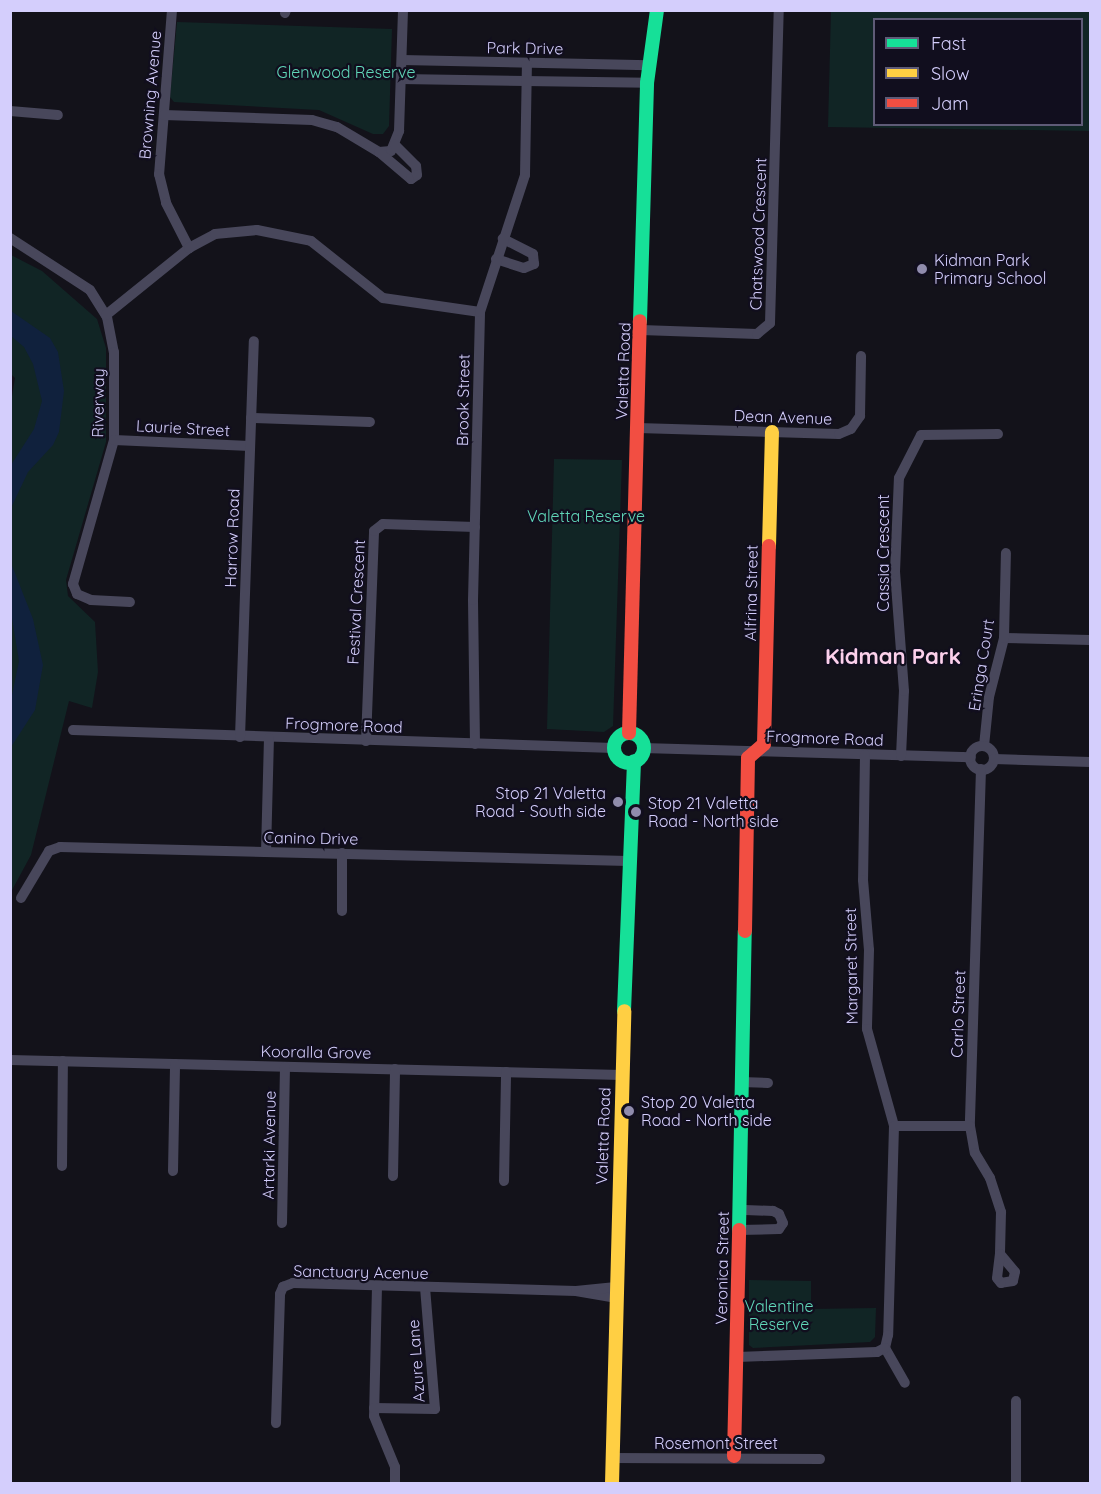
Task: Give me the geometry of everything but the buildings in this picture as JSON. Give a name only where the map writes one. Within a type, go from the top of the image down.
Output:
[{"type":"street","name":"Browning Avenue","points":[[172,10],[159,174],[166,203],[189,248]]},
{"type":"street","points":[[379,152],[391,151],[395,145],[404,10]]},
{"type":"street","name":"Valetta Road","points":[[629,733],[647,83],[657,10]]},
{"type":"street","name":"Chatswood Crescent","points":[[641,330],[757,334],[770,322],[779,10]]},
{"type":"street","name":"Park Drive","points":[[402,60],[649,65]]},
{"type":"street","name":"Brook Street","points":[[475,744],[475,527],[480,312],[525,174],[527,63]]},
{"type":"street","name":"Park Drive","points":[[401,79],[647,83]]},
{"type":"street","points":[[10,111],[58,115]]},
{"type":"street","points":[[164,115],[312,120],[337,127],[379,152],[411,179],[417,175],[416,166],[395,145]]},
{"type":"street","points":[[106,315],[189,248],[215,234],[234,230],[285,233],[311,241],[334,255],[383,298],[480,312]]},
{"type":"street","name":"Riverway","points":[[10,238],[90,290],[106,315],[114,352],[114,440],[74,584],[77,594],[91,600],[130,602]]},
{"type":"street","points":[[496,259],[524,268],[534,264],[533,254],[503,239]]},
{"type":"street","name":"Harrow Road","points":[[240,736],[254,341]]},
{"type":"street","name":"Dean Avenue","points":[[638,428],[839,434],[851,429],[860,416],[861,356]]},
{"type":"street","name":"Laurie Street","points":[[251,418],[370,422]]},
{"type":"street","name":"Alfrina Street","points":[[755,751],[764,744],[772,432]]},
{"type":"street","name":"Cassia Crescent","points":[[901,756],[904,691],[895,572],[899,478],[921,435],[998,434]]},
{"type":"street","name":"Laurie Street","points":[[114,440],[250,446]]},
{"type":"street","name":"Festival Crescent","points":[[366,741],[374,531],[383,524],[475,527]]},
{"type":"street","name":"Eringa Court","points":[[984,746],[989,696],[1004,638],[1006,554]]},
{"type":"street","points":[[1004,638],[1090,640]]},
{"type":"street","name":"Frogmore Road","points":[[74,730],[614,748]]},
{"type":"street","points":[[629,733],[638,737],[643,748],[630,761],[619,759],[614,748],[618,738],[629,733]]},
{"type":"street","points":[[266,852],[269,738]]},
{"type":"street","points":[[984,746],[992,750],[994,759],[990,766],[981,769],[971,758],[975,748],[984,746]]},
{"type":"street","name":"Frogmore Road","points":[[643,748],[971,758]]},
{"type":"street","name":"Veronica Street","points":[[735,1456],[748,758],[755,751]]},
{"type":"street","name":"Margaret Street","points":[[865,755],[863,880],[869,950],[867,1029],[894,1126],[888,1335],[885,1348]]},
{"type":"street","points":[[994,759],[1090,762]]},
{"type":"street","name":"Valetta Road","points":[[612,1484],[630,761]]},
{"type":"street","name":"Carlo Street","points":[[981,769],[970,1126],[975,1153],[990,1178],[1001,1212],[1000,1254]]},
{"type":"street","name":"Canino Drive","points":[[21,898],[50,851],[60,847],[628,861]]},
{"type":"street","points":[[342,853],[342,911]]},
{"type":"street","name":"Kooralla Grove","points":[[10,1060],[622,1075]]},
{"type":"street","points":[[62,1166],[63,1061]]},
{"type":"street","points":[[173,1171],[175,1064]]},
{"type":"street","name":"Artarki Avenue","points":[[282,1223],[285,1066]]},
{"type":"street","points":[[393,1176],[395,1069]]},
{"type":"street","points":[[504,1181],[506,1072]]},
{"type":"street","points":[[741,1082],[768,1083]]},
{"type":"street","points":[[894,1126],[970,1126]]},
{"type":"street","points":[[739,1210],[773,1211],[779,1214],[783,1223],[779,1229],[739,1230]]},
{"type":"street","name":"Sanctuary Acenue","points":[[276,1423],[280,1293],[283,1287],[293,1283],[616,1293]]},
{"type":"street","points":[[377,1286],[374,1408],[395,1467],[395,1484]]},
{"type":"street","name":"Azure Lane","points":[[374,1408],[435,1409],[425,1287]]},
{"type":"street","points":[[737,1357],[877,1352],[885,1348],[905,1383]]},
{"type":"street","points":[[1016,1484],[1017,1401]]},
{"type":"street","name":"Rosemont Street","points":[[612,1458],[735,1456],[820,1459]]},
{"type":"green space","points":[[831,11],[1090,11],[1090,131],[828,127]]},
{"type":"green space","name":"Glenwood Reserve","points":[[177,22],[392,29],[389,126],[383,134],[373,134],[319,110],[174,102],[170,97]]},
{"type":"green space","points":[[11,255],[42,271],[97,319],[106,348],[106,442],[66,580],[68,596],[95,622],[98,672],[92,708],[69,701],[31,855],[11,892],[10,408],[15,378],[10,373]]},
{"type":"green space","name":"Valetta Reserve","points":[[554,459],[622,460],[613,726],[604,732],[547,729]]},
{"type":"green space","name":"Valentine Reserve","points":[[749,1280],[811,1281],[811,1309],[876,1308],[875,1337],[870,1342],[753,1348],[749,1345]]},
{"type":"water","points":[[11,311],[50,338],[58,352],[64,391],[59,432],[53,445],[28,472],[11,508],[11,465],[34,429],[42,401],[33,364],[24,347],[11,336]]},
{"type":"water","points":[[11,563],[33,619],[43,665],[35,710],[11,747],[11,700],[19,661],[11,612]]},
{"type":"traffic: fast","points":[[640,321],[647,83],[657,10]]},
{"type":"traffic: fast","points":[[629,733],[639,738],[644,748],[639,758],[629,763],[619,758],[614,748],[619,738],[629,733]]},
{"type":"traffic: fast","points":[[624,1011],[634,761]]},
{"type":"traffic: fast","points":[[739,1230],[745,931]]},
{"type":"traffic: slow","points":[[769,546],[772,432]]},
{"type":"traffic: slow","points":[[612,1484],[624,1011]]},
{"type":"traffic: jam","points":[[629,733],[640,321]]},
{"type":"traffic: jam","points":[[745,931],[748,758],[764,744],[769,546]]},
{"type":"traffic: jam","points":[[734,1456],[739,1230]]},
{"type":"place","name":"Kidman Park Primary School","points":[[922,269]]},
{"type":"place","name":"Stop 21 Valetta Road - South side","points":[[618,802]]},
{"type":"place","name":"Stop 21 Valetta Road - North side","points":[[636,812]]},
{"type":"place","name":"Stop 20 Valetta Road - North side","points":[[629,1111]]},
{"type":"district","name":"Kidman Park","points":[[893,657]]}]
